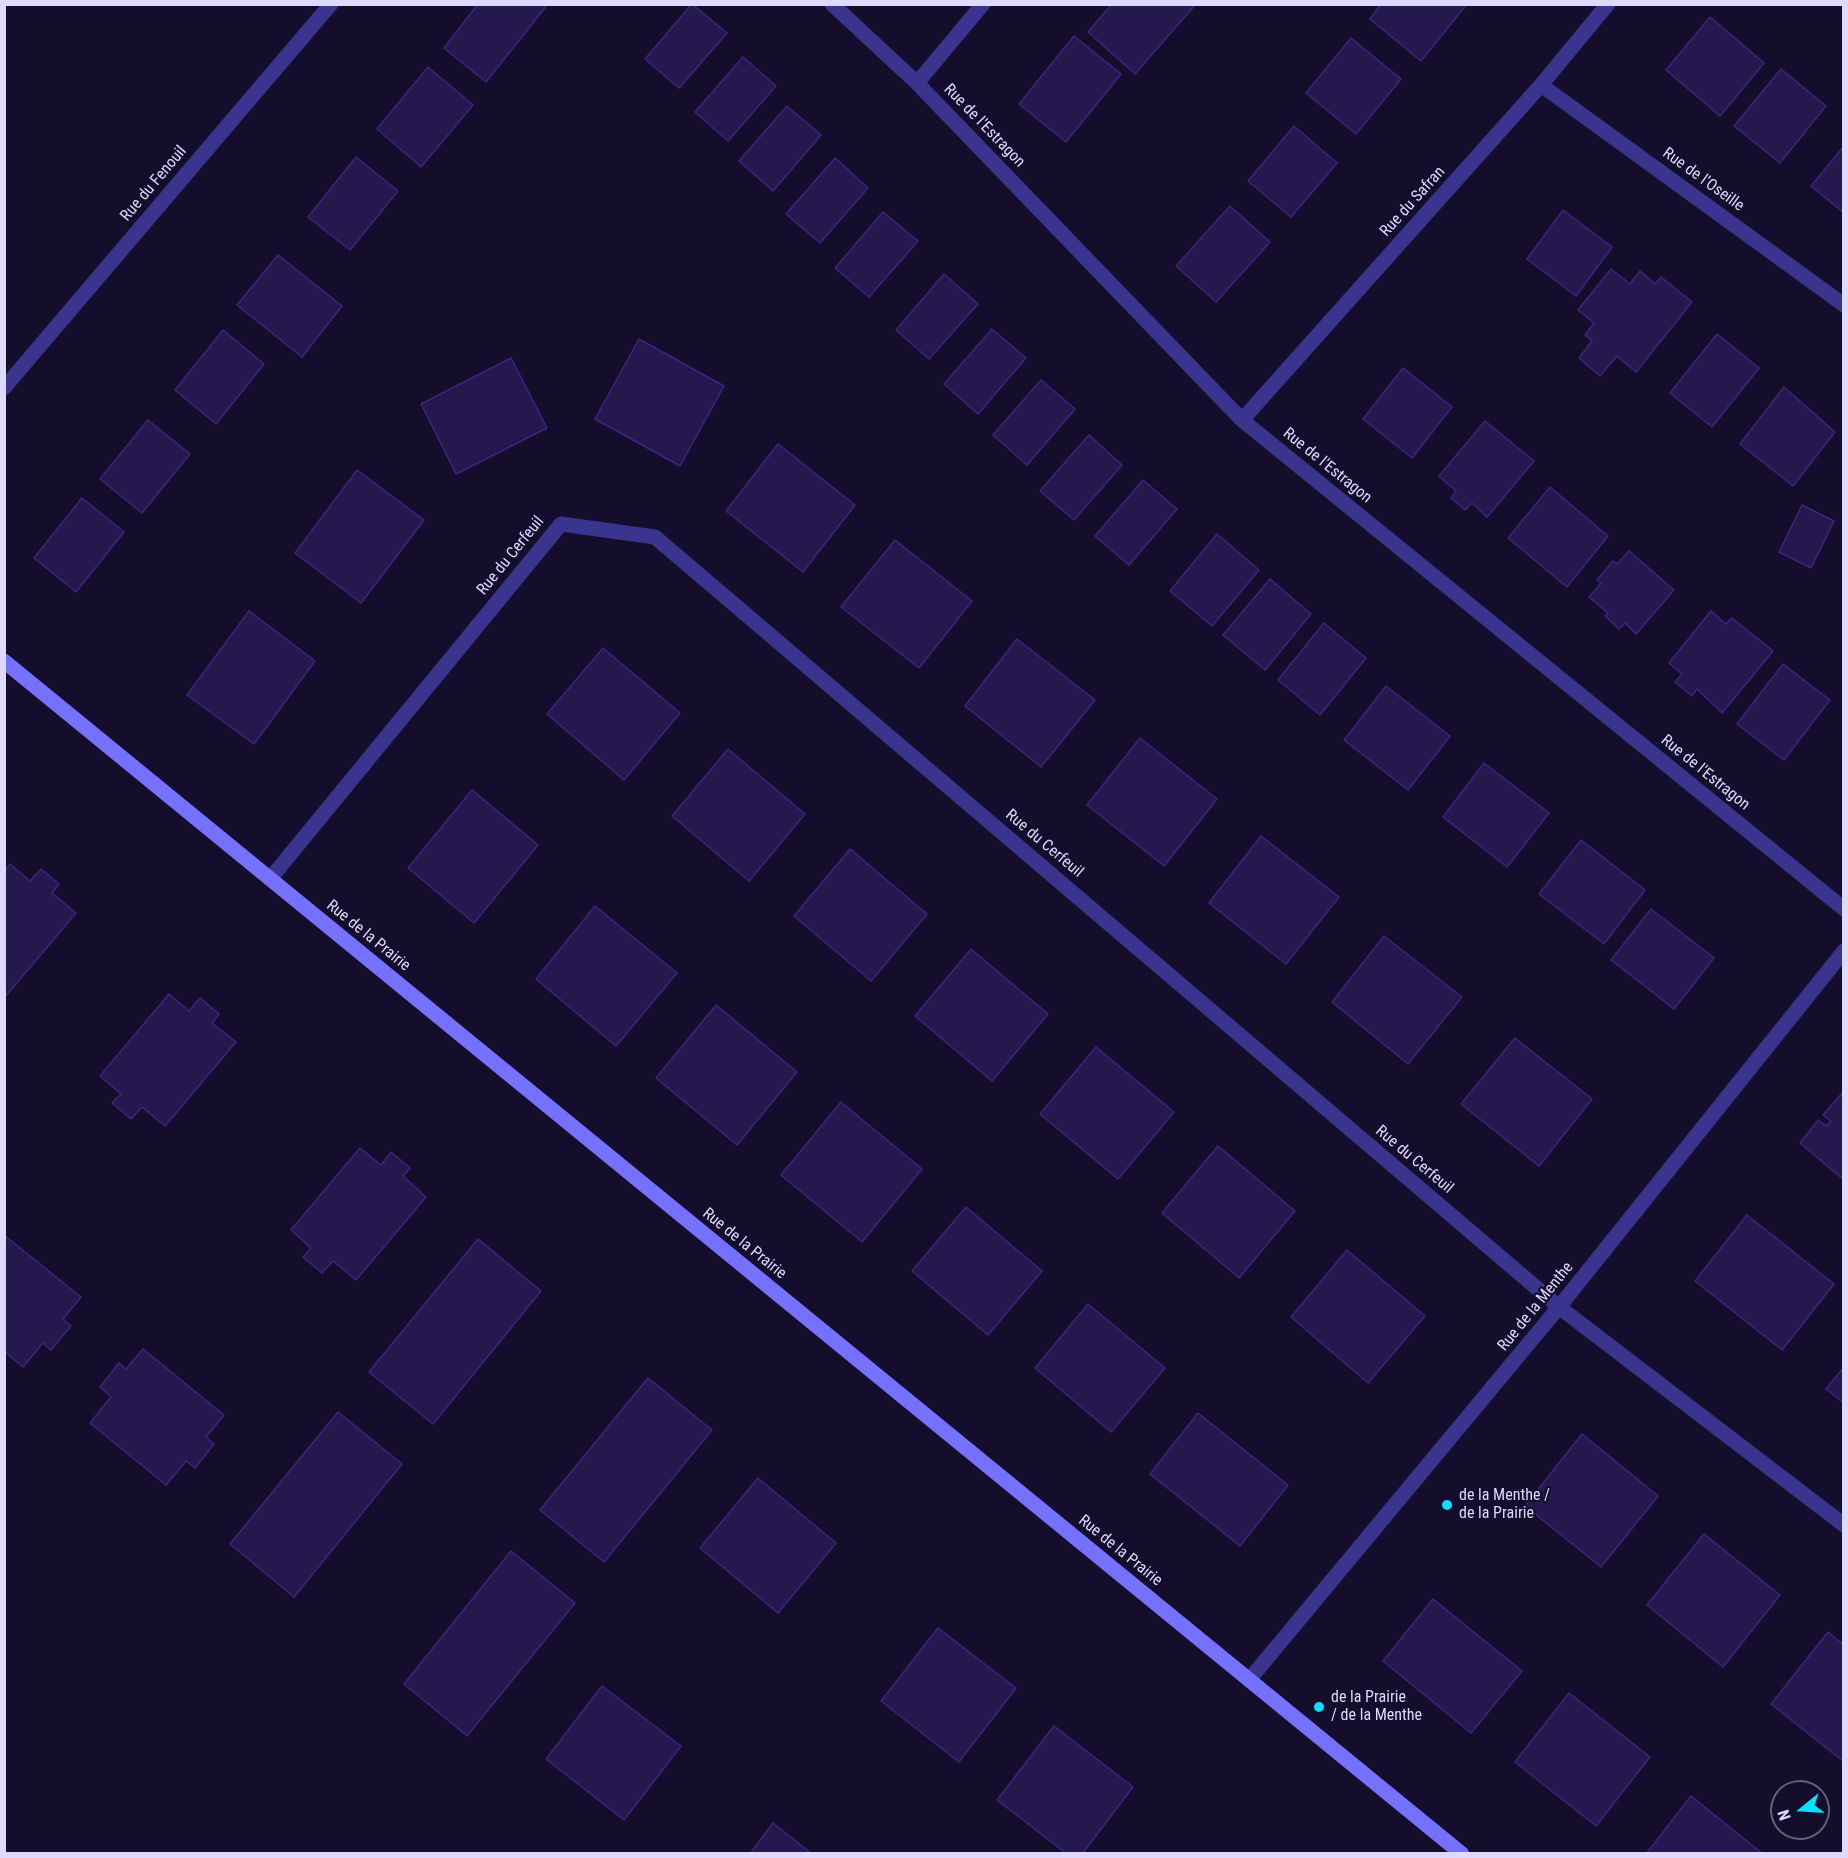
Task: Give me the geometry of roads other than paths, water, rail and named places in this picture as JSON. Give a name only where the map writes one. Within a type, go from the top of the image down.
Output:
[{"type":"street","name":"Rue du Fenouil","points":[[4,388],[331,4]]},
{"type":"street","name":"Rue de l'Estragon","points":[[832,4],[917,83],[1242,420],[1844,909]]},
{"type":"street","points":[[917,83],[983,4]]},
{"type":"street","name":"Rue du Safran","points":[[1242,420],[1541,85],[1608,4]]},
{"type":"street","name":"Rue de l'Oseille","points":[[1541,85],[1844,305]]},
{"type":"street","name":"Rue du Cerfeuil","points":[[270,879],[561,524],[655,537],[1559,1307],[1844,1525]]},
{"type":"street","name":"Rue de la Prairie","points":[[4,661],[1462,1854]]},
{"type":"street","name":"Rue de la Menthe","points":[[1249,1680],[1559,1307],[1844,951]]},
{"type":"place","name":"de la Menthe / de la Prairie","points":[[1447,1505]]},
{"type":"place","name":"de la Prairie / de la Menthe","points":[[1319,1707]]}]
